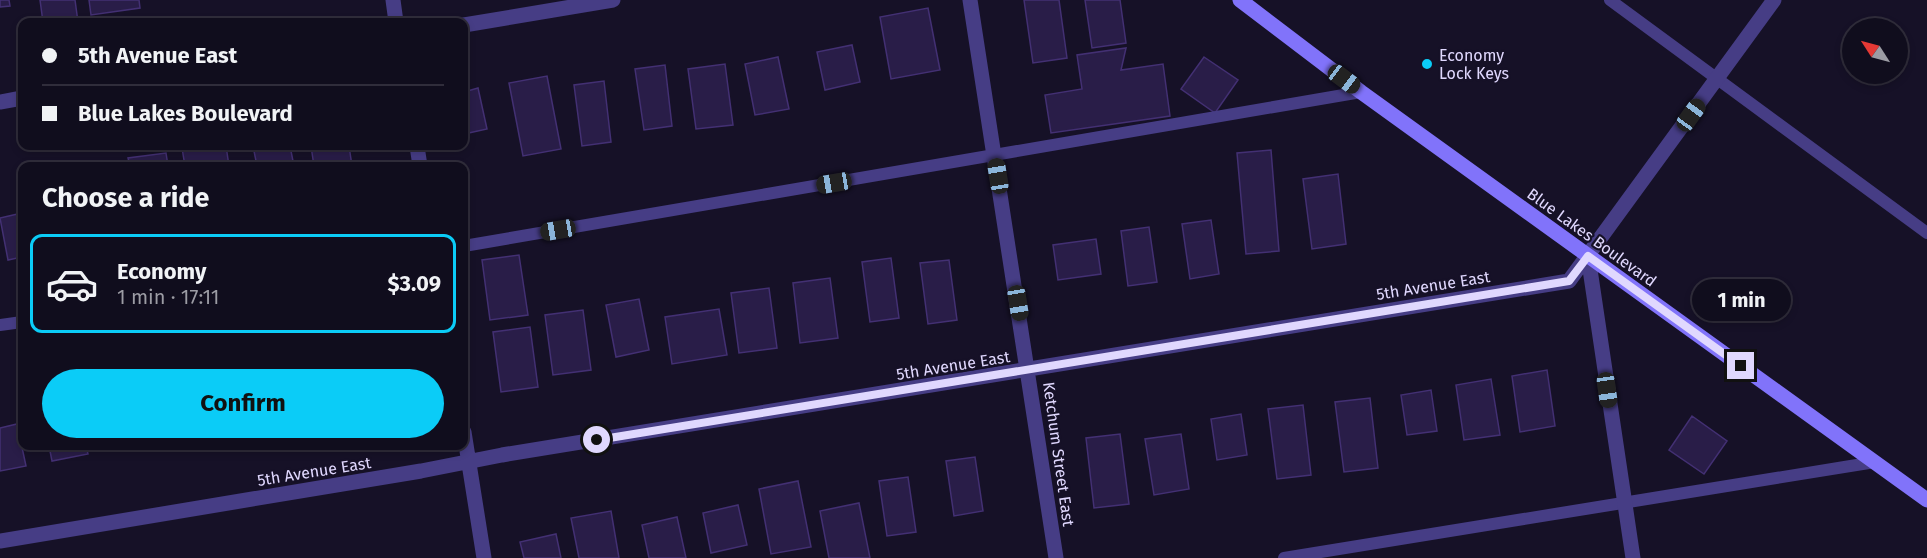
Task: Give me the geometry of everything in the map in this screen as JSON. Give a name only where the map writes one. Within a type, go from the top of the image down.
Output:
[{"type":"main road","name":"Blue Lakes Boulevard","points":[[1240,0],[1361,92],[1927,500]]},
{"type":"street","points":[[393,0],[395,18]]},
{"type":"street","points":[[468,24],[613,0]]},
{"type":"street","name":"Ketchum Street East","points":[[970,0],[1029,370],[1056,558]]},
{"type":"street","name":"5th Avenue East","points":[[0,541],[1569,281],[1774,0]]},
{"type":"street","points":[[0,102],[18,99]]},
{"type":"street","points":[[1588,256],[1633,558]]},
{"type":"street","points":[[466,450],[484,558]]},
{"type":"lane","points":[[1610,0],[1927,233]]},
{"type":"lane","points":[[468,245],[1361,92]]},
{"type":"lane","points":[[0,326],[18,323]]},
{"type":"lane","points":[[1284,558],[1623,501],[1875,462]]},
{"type":"building","points":[[0,0],[9,0],[10,6],[0,7]]},
{"type":"building","points":[[40,0],[75,0],[77,18],[42,18]]},
{"type":"building","points":[[89,0],[139,0],[140,8],[91,15]]},
{"type":"building","points":[[1024,0],[1059,0],[1067,58],[1033,63]]},
{"type":"building","points":[[1085,0],[1120,0],[1126,43],[1092,48]]},
{"type":"building","points":[[928,8],[940,70],[891,79],[880,17]]},
{"type":"building","points":[[852,45],[860,82],[825,90],[817,52]]},
{"type":"building","points":[[1126,48],[1121,70],[1163,64],[1170,116],[1051,133],[1045,95],[1082,89],[1077,55]]},
{"type":"building","points":[[778,57],[789,109],[755,115],[745,64]]},
{"type":"building","points":[[1204,57],[1238,80],[1215,113],[1181,89]]},
{"type":"building","points":[[725,64],[733,125],[696,129],[688,69]]},
{"type":"building","points":[[665,65],[672,126],[644,130],[635,69]]},
{"type":"building","points":[[547,76],[561,149],[523,156],[509,83]]},
{"type":"building","points":[[604,81],[611,142],[582,146],[574,85]]},
{"type":"building","points":[[478,88],[487,129],[468,133],[468,91]]},
{"type":"building","points":[[182,150],[227,150],[228,162],[184,162]]},
{"type":"building","points":[[254,150],[291,150],[293,162],[256,162]]},
{"type":"building","points":[[312,150],[350,150],[351,162],[313,162]]},
{"type":"building","points":[[1271,150],[1279,251],[1246,254],[1237,153]]},
{"type":"building","points":[[166,153],[167,162],[129,162],[128,158]]},
{"type":"building","points":[[1338,174],[1346,244],[1312,249],[1303,179]]},
{"type":"building","points":[[18,214],[18,258],[8,260],[0,218]]},
{"type":"building","points":[[1211,220],[1219,274],[1190,279],[1182,224]]},
{"type":"building","points":[[1149,227],[1157,282],[1128,286],[1121,231]]},
{"type":"building","points":[[1096,239],[1101,274],[1058,280],[1053,245]]},
{"type":"building","points":[[519,255],[528,315],[490,320],[482,260]]},
{"type":"building","points":[[891,258],[899,318],[870,322],[862,262]]},
{"type":"building","points":[[949,260],[957,320],[928,324],[920,263]]},
{"type":"building","points":[[830,278],[838,338],[800,343],[793,283]]},
{"type":"building","points":[[769,288],[777,348],[739,353],[731,293]]},
{"type":"building","points":[[639,299],[649,350],[616,357],[606,305]]},
{"type":"building","points":[[719,309],[727,355],[672,364],[665,317]]},
{"type":"building","points":[[583,310],[591,370],[553,375],[545,315]]},
{"type":"building","points":[[530,327],[538,387],[501,392],[493,332]]},
{"type":"building","points":[[1547,370],[1555,426],[1520,432],[1512,376]]},
{"type":"building","points":[[1491,379],[1500,435],[1464,440],[1456,385]]},
{"type":"building","points":[[1431,390],[1437,431],[1407,435],[1401,395]]},
{"type":"building","points":[[1370,398],[1378,468],[1344,472],[1335,402]]},
{"type":"building","points":[[1303,405],[1311,475],[1277,479],[1268,409]]},
{"type":"building","points":[[1241,414],[1247,455],[1217,460],[1211,419]]},
{"type":"building","points":[[1692,416],[1727,441],[1704,474],[1669,450]]},
{"type":"building","points":[[17,424],[18,450],[23,450],[26,466],[0,471],[0,428]]},
{"type":"building","points":[[1120,434],[1129,504],[1094,508],[1086,438]]},
{"type":"building","points":[[1181,434],[1189,489],[1154,495],[1145,439]]},
{"type":"building","points":[[50,450],[87,450],[88,454],[52,461]]},
{"type":"building","points":[[975,457],[983,511],[954,516],[946,461]]},
{"type":"building","points":[[908,477],[916,532],[887,536],[879,481]]},
{"type":"building","points":[[798,481],[811,547],[771,554],[759,489]]},
{"type":"building","points":[[859,503],[870,558],[829,558],[820,511]]},
{"type":"building","points":[[738,505],[747,545],[711,553],[703,513]]},
{"type":"building","points":[[611,511],[619,558],[579,558],[571,518]]},
{"type":"building","points":[[677,517],[686,558],[649,558],[642,525]]},
{"type":"building","points":[[556,534],[561,558],[524,558],[520,542]]},
{"type":"place","name":"Economy Lock Keys","points":[[1427,64]]},
{"type":"route","points":[[597,440],[1569,281],[1588,256],[1741,366]]}]
